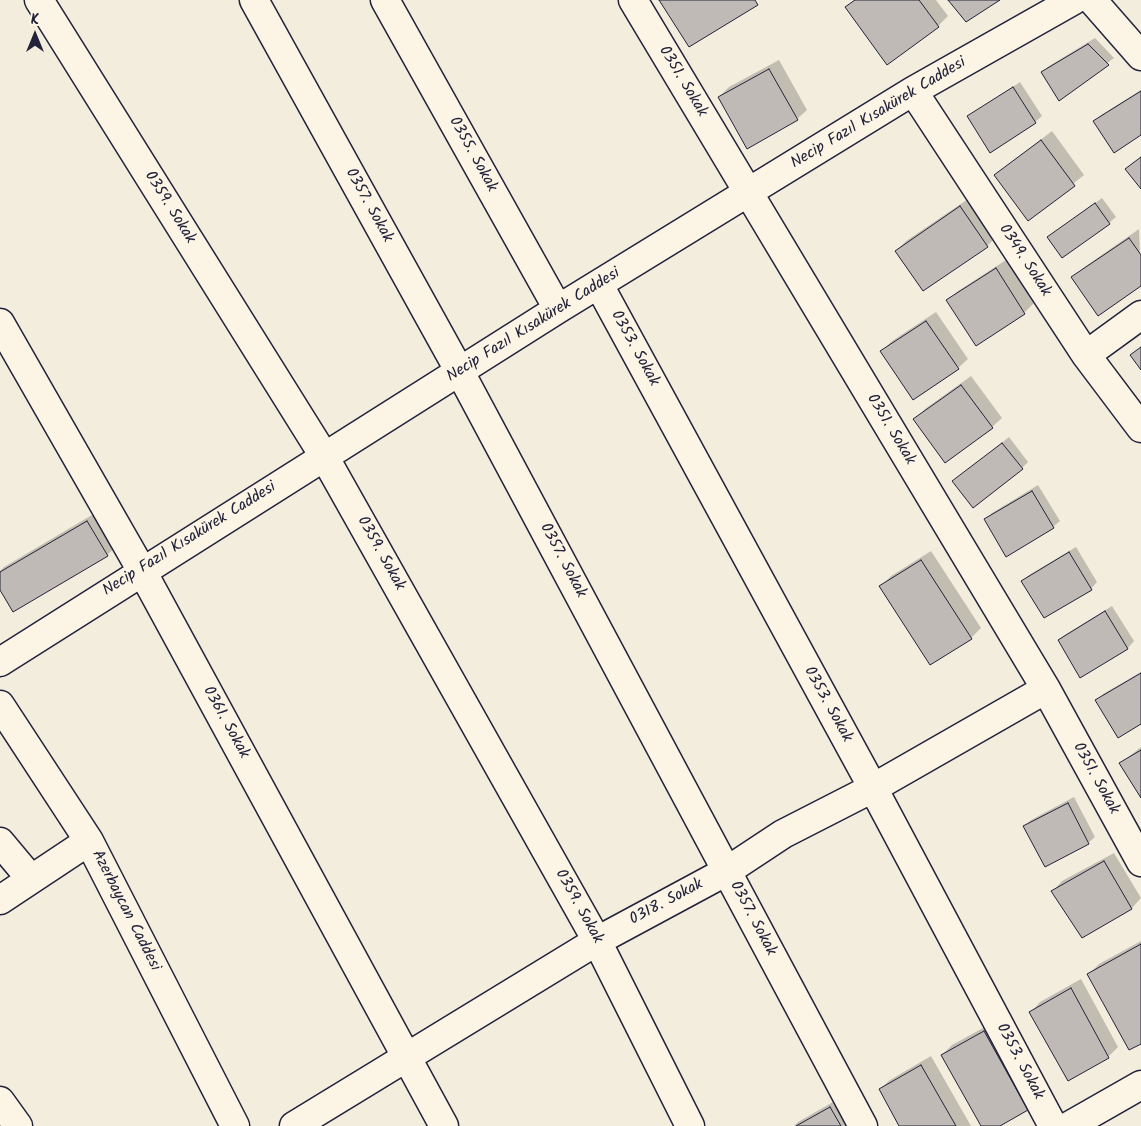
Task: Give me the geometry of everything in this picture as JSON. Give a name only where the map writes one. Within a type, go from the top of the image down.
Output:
[{"type":"street","name":"0359. Sokak","points":[[38,0],[324,456],[597,941],[690,1126]]},
{"type":"street","name":"0357. Sokak","points":[[254,0],[460,372],[864,1126]]},
{"type":"street","name":"0355. Sokak","points":[[385,0],[558,309]]},
{"type":"street","name":"0351. Sokak","points":[[633,0],[1046,690],[1141,862]]},
{"type":"street","name":"Necip Fazıl Kısakürek Caddesi","points":[[0,662],[558,309],[913,91],[1074,0]]},
{"type":"street","points":[[1092,0],[1141,56]]},
{"type":"street","name":"0349. Sokak","points":[[913,91],[1086,355],[1141,428]]},
{"type":"street","name":"0353. Sokak","points":[[599,285],[873,788],[1053,1126]]},
{"type":"street","points":[[1086,355],[1141,315]]},
{"type":"street","name":"0361. Sokak","points":[[0,323],[142,571],[444,1126]]},
{"type":"street","name":"0318. Sokak","points":[[294,1126],[597,941],[727,871],[783,834],[873,788],[1046,690]]},
{"type":"street","name":"Azerbaycan Caddesi","points":[[0,705],[89,841],[235,1126]]},
{"type":"street","points":[[0,900],[89,841]]},
{"type":"street","points":[[0,842],[31,879]]},
{"type":"street","points":[[1069,1126],[1141,1085]]},
{"type":"street","points":[[0,1101],[18,1126]]},
{"type":"building","points":[[659,0],[755,0],[758,5],[689,47]]},
{"type":"building","points":[[855,0],[919,0],[939,27],[887,65],[845,7]]},
{"type":"building","points":[[948,0],[1000,0],[966,22]]},
{"type":"building","points":[[1088,44],[1109,65],[1059,101],[1041,72]]},
{"type":"building","points":[[769,69],[798,120],[747,149],[718,97]]},
{"type":"building","points":[[1013,87],[1036,123],[990,153],[967,116]]},
{"type":"building","points":[[1141,91],[1141,135],[1114,153],[1093,121]]},
{"type":"building","points":[[1041,140],[1075,186],[1028,221],[994,175]]},
{"type":"building","points":[[1141,157],[1141,189],[1125,169]]},
{"type":"building","points":[[1095,203],[1110,224],[1062,258],[1047,237]]},
{"type":"building","points":[[960,206],[988,247],[923,291],[895,251]]},
{"type":"building","points":[[1129,238],[1141,255],[1141,286],[1098,316],[1071,277]]},
{"type":"building","points":[[996,268],[1025,314],[976,346],[946,300]]},
{"type":"building","points":[[926,321],[959,369],[913,400],[880,351]]},
{"type":"building","points":[[1141,347],[1141,370],[1130,355]]},
{"type":"building","points":[[961,385],[993,428],[945,463],[913,419]]},
{"type":"building","points":[[1002,443],[1023,469],[973,508],[952,481]]},
{"type":"building","points":[[1032,491],[1054,528],[1006,557],[984,519]]},
{"type":"building","points":[[87,521],[108,556],[13,612],[0,590],[0,572]]},
{"type":"building","points":[[1069,552],[1092,590],[1044,618],[1021,581]]},
{"type":"building","points":[[921,560],[972,639],[930,665],[879,586]]},
{"type":"building","points":[[1105,611],[1128,649],[1080,678],[1058,640]]},
{"type":"building","points":[[1141,673],[1141,724],[1118,738],[1095,700]]},
{"type":"building","points":[[1141,750],[1141,798],[1119,763]]},
{"type":"building","points":[[1068,803],[1089,844],[1045,867],[1023,826]]},
{"type":"building","points":[[1104,861],[1132,909],[1082,938],[1051,891]]},
{"type":"building","points":[[1141,944],[1141,1044],[1129,1050],[1087,974]]},
{"type":"building","points":[[1071,988],[1109,1058],[1068,1081],[1029,1012]]},
{"type":"building","points":[[984,1031],[1028,1110],[1000,1126],[981,1126],[941,1055]]},
{"type":"building","points":[[921,1065],[956,1126],[899,1126],[879,1089]]},
{"type":"building","points":[[830,1107],[841,1126],[796,1126]]}]
